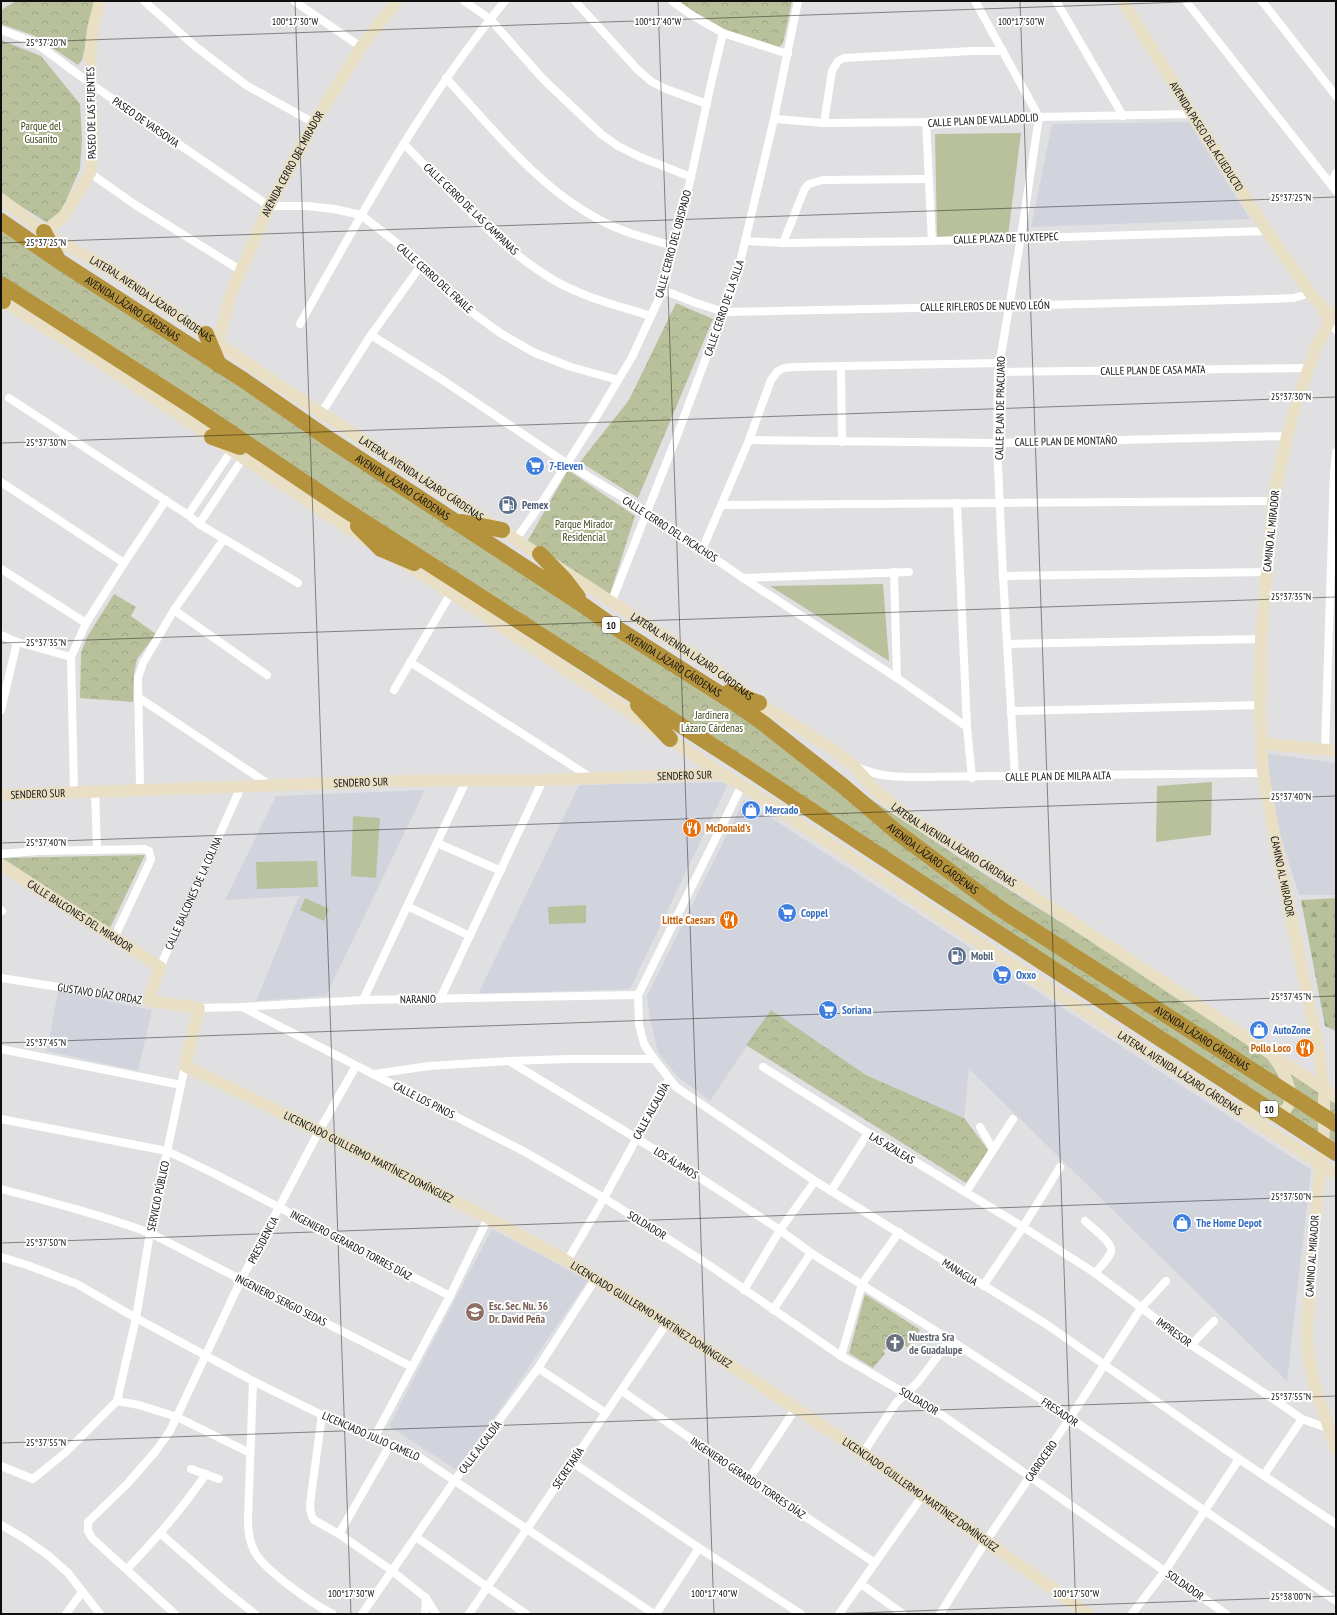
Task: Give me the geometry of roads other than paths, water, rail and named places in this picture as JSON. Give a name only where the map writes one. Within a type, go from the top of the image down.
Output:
[{"type":"highway","name":"AVENIDA LÁZARO CÁRDENAS","points":[[1,221],[59,261],[607,622],[736,704],[785,740],[843,786],[898,833],[999,908],[1336,1124]]},
{"type":"highway","points":[[44,232],[59,261]]},
{"type":"highway","name":"10","points":[[1,284],[274,462],[341,507],[451,586],[620,686],[1336,1153]]},
{"type":"highway","points":[[212,338],[219,365]]},
{"type":"highway","points":[[212,437],[262,454],[274,462]]},
{"type":"highway","points":[[341,507],[381,549],[451,586]]},
{"type":"highway","points":[[453,520],[502,530]]},
{"type":"highway","points":[[540,554],[575,591],[583,605]]},
{"type":"highway","points":[[701,682],[759,703]]},
{"type":"highway","points":[[620,686],[670,739]]},
{"type":"main road","name":"PASEO DE LAS FUENTES","points":[[44,232],[64,216],[90,173],[93,148],[91,46],[100,1]]},
{"type":"main road","name":"AVENIDA CERRO DEL MIRADOR","points":[[212,338],[240,270],[269,206],[314,124],[361,46],[397,1]]},
{"type":"main road","name":"AVENIDA PASEO DEL ACUEDUCTO","points":[[1122,1],[1192,114],[1267,230],[1310,293],[1322,307],[1334,317]]},
{"type":"main road","name":"LATERAL AVENIDA LÁZARO CÁRDENAS","points":[[1,199],[44,232],[114,272],[292,394],[322,412],[713,668],[759,703],[819,739],[854,766],[878,793],[908,816],[994,870],[1158,980],[1336,1096]]},
{"type":"main road","points":[[2,300],[381,549]]},
{"type":"main road","name":"CAMINO AL MIRADOR","points":[[1334,317],[1308,368],[1287,436],[1273,501],[1261,639],[1260,705],[1262,773],[1318,1047],[1324,1089],[1324,1131],[1312,1254],[1307,1335],[1308,1358],[1314,1384],[1336,1449]]},
{"type":"main road","name":"LATERAL AVENIDA LÁZARO CÁRDENAS","points":[[451,586],[722,774],[742,785],[904,891],[956,928],[1336,1174]]},
{"type":"main road","points":[[1261,743],[1330,751]]},
{"type":"main road","name":"SENDERO SUR","points":[[1,795],[74,791],[394,781],[543,780],[590,777],[722,774]]},
{"type":"main road","name":"CALLE BALCONES DEL MIRADOR","points":[[1,865],[160,967]]},
{"type":"main road","name":"CALLE BALCONES DE LA COLINA","points":[[148,1000],[160,967]]},
{"type":"main road","name":"GUSTAVO DÍAZ ORDAZ","points":[[148,1000],[199,1008]]},
{"type":"main road","name":"SERVICIO PÚBLICO","points":[[185,1066],[199,1008]]},
{"type":"main road","points":[[1229,1104],[1266,1115],[1281,1113],[1287,1107],[1290,1096],[1284,1073],[1274,1058],[1258,1044]]},
{"type":"main road","name":"LICENCIADO GUILLERMO MARTÍNEZ DOMÍNGUEZ","points":[[185,1066],[488,1218],[596,1278],[863,1452],[1088,1614]]},
{"type":"street","points":[[144,1],[196,46],[246,85],[314,124]]},
{"type":"street","points":[[294,1],[361,46]]},
{"type":"street","points":[[464,1],[490,18],[543,80],[601,134],[618,146],[640,157],[691,177]]},
{"type":"street","points":[[300,324],[361,215],[404,144],[446,78],[490,18],[505,1]]},
{"type":"street","points":[[575,1],[638,70],[652,82],[666,89],[707,104]]},
{"type":"street","points":[[672,1],[690,14],[723,33],[788,54]]},
{"type":"street","name":"CALLE CERRO DE LA SILLA","points":[[612,602],[737,275],[774,119],[798,1]]},
{"type":"street","points":[[975,1],[1039,117]]},
{"type":"street","points":[[1056,1],[1123,116]]},
{"type":"street","points":[[1186,1],[1333,187]]},
{"type":"street","points":[[1262,1],[1336,96]]},
{"type":"street","name":"PASEO DE VARSOVIA","points":[[1,30],[31,41],[41,47],[91,84],[269,206]]},
{"type":"street","name":"CALLE CERRO DEL OBISPADO","points":[[516,539],[542,501],[632,357],[663,290],[691,177],[723,33]]},
{"type":"street","points":[[824,123],[832,71],[838,61],[844,58],[972,51],[1002,51]]},
{"type":"street","points":[[446,78],[512,150],[549,185],[567,199],[603,222],[674,246]]},
{"type":"street","name":"CALLE PLAN DE VALLADOLID","points":[[774,119],[824,123],[926,122],[1039,117],[1192,114]]},
{"type":"street","name":"CALLE PLAN DE PRACUARO","points":[[1015,776],[1003,576],[997,442],[999,367],[1039,117]]},
{"type":"street","points":[[926,122],[932,241]]},
{"type":"street","name":"CALLE CERRO DE LAS CAMPANAS","points":[[404,144],[484,225],[520,256],[547,276],[582,294],[651,316]]},
{"type":"street","points":[[90,173],[134,204],[240,270]]},
{"type":"street","points":[[1333,187],[1336,173]]},
{"type":"street","points":[[783,242],[802,194],[810,184],[823,180],[929,179]]},
{"type":"street","name":"CALLE CERRO DEL FRAILE","points":[[269,206],[308,206],[334,209],[361,215],[422,264],[458,302],[500,334],[535,353],[571,367],[618,380]]},
{"type":"street","name":"CALLE PLAZA DE TUXTEPEC","points":[[746,240],[783,242],[932,241],[1267,230]]},
{"type":"street","points":[[322,412],[371,335],[422,264]]},
{"type":"street","name":"CALLE RIFLEROS DE NUEVO LEÓN","points":[[663,290],[696,304],[724,312],[1294,298],[1310,293]]},
{"type":"street","name":"CALLE CERRO DEL PICACHOS","points":[[371,335],[438,377],[566,463],[647,512],[743,578],[897,678],[967,727]]},
{"type":"street","points":[[841,367],[842,442]]},
{"type":"street","name":"CALLE PLAN DE CASA MATA","points":[[702,550],[750,440],[768,387],[774,375],[784,368],[1308,368]]},
{"type":"street","points":[[9,398],[166,500],[199,524],[298,583]]},
{"type":"street","name":"CALLE PLAN DE MONTAÑO","points":[[750,440],[842,442],[997,442],[1287,436]]},
{"type":"street","points":[[188,515],[232,450]]},
{"type":"street","points":[[1330,751],[1334,472],[1336,452]]},
{"type":"street","points":[[199,524],[244,458]]},
{"type":"street","points":[[1,482],[124,563]]},
{"type":"street","points":[[74,791],[72,657],[86,623],[166,500]]},
{"type":"street","points":[[722,505],[1273,501]]},
{"type":"street","points":[[957,503],[967,727],[972,778]]},
{"type":"street","points":[[140,789],[138,678],[143,663],[174,610],[224,539]]},
{"type":"street","points":[[1,569],[86,623]]},
{"type":"street","points":[[894,572],[897,678]]},
{"type":"street","points":[[743,578],[909,572]]},
{"type":"street","points":[[1003,576],[1266,572]]},
{"type":"street","points":[[394,690],[451,586]]},
{"type":"street","points":[[174,610],[268,675]]},
{"type":"street","points":[[1,635],[17,642],[72,657]]},
{"type":"street","points":[[1007,644],[1261,639]]},
{"type":"street","points":[[1,710],[17,642]]},
{"type":"street","points":[[410,662],[590,777]]},
{"type":"street","points":[[138,696],[270,786]]},
{"type":"street","points":[[1012,711],[1260,705]]},
{"type":"street","name":"CALLE PLAN DE MILPA ALTA","points":[[854,766],[876,775],[884,776],[972,778],[1015,776],[1262,773]]},
{"type":"street","points":[[363,1000],[466,780]]},
{"type":"street","points":[[440,998],[543,780]]},
{"type":"street","name":"CALLE ALCALDÍA","points":[[567,1261],[604,1198],[669,1079],[644,1044],[639,1024],[638,995],[742,785]]},
{"type":"street","name":"CALLE BALCONES DE LA COLINA","points":[[160,967],[241,786]]},
{"type":"street","points":[[95,791],[97,849]]},
{"type":"street","points":[[437,843],[501,871]]},
{"type":"street","points":[[1,854],[97,849],[144,849],[149,852],[151,855],[148,866],[114,938]]},
{"type":"street","points":[[407,906],[470,936]]},
{"type":"street","name":"GUSTAVO DÍAZ ORDAZ","points":[[1,978],[148,1000]]},
{"type":"street","name":"NARANJO","points":[[199,1008],[363,1000],[638,995]]},
{"type":"street","name":"CALLE LOS PINOS","points":[[242,1007],[525,1152],[604,1198]]},
{"type":"street","points":[[1,1049],[181,1085]]},
{"type":"street","points":[[374,1074],[429,1066],[509,1061],[654,1059]]},
{"type":"street","name":"LOS ÁLAMOS","points":[[509,1061],[636,1138],[780,1230]]},
{"type":"street","name":"SERVICIO PÚBLICO","points":[[117,1401],[136,1318],[150,1233],[185,1066]]},
{"type":"street","name":"PRESIDENCIA","points":[[127,1569],[92,1538],[88,1531],[89,1520],[127,1484],[155,1452],[170,1431],[178,1417],[241,1280],[319,1132],[356,1066]]},
{"type":"street","name":"LAS AZALEAS","points":[[763,1067],[1023,1227]]},
{"type":"street","name":"MANAGUA","points":[[669,1079],[676,1087],[815,1181],[983,1286],[1034,1316],[1239,1459],[1336,1524]]},
{"type":"street","name":"INGENIERO GERARDO TORRES DÍAZ","points":[[1,1119],[167,1151],[211,1172],[450,1296]]},
{"type":"street","points":[[966,1192],[1013,1119]]},
{"type":"street","points":[[980,1127],[993,1148]]},
{"type":"street","points":[[831,1191],[868,1133]]},
{"type":"street","points":[[983,1286],[1023,1227],[1060,1167]]},
{"type":"street","points":[[744,1290],[780,1230],[815,1181]]},
{"type":"street","name":"INGENIERO SERGIO SEDAS","points":[[1,1189],[66,1205],[115,1220],[150,1233],[412,1367]]},
{"type":"street","name":"SOLDADOR","points":[[604,1198],[709,1265],[841,1356],[939,1413],[1226,1614]]},
{"type":"street","points":[[374,1438],[450,1296],[488,1218]]},
{"type":"street","points":[[1085,1221],[1109,1242],[1111,1248],[1110,1253],[1095,1273]]},
{"type":"street","name":"IMPRESOR","points":[[1023,1227],[1095,1273],[1191,1345],[1302,1419],[1330,1429]]},
{"type":"street","name":"FRESADOR","points":[[780,1230],[811,1253],[950,1340],[1070,1418],[1336,1601]]},
{"type":"street","points":[[841,1356],[862,1284],[898,1232]]},
{"type":"street","points":[[773,1310],[811,1253]]},
{"type":"street","name":"LICENCIADO JULIO CAMELO","points":[[1,1258],[27,1265],[77,1284],[136,1318],[253,1381],[322,1415],[419,1457],[655,1614]]},
{"type":"street","name":"CALLE ALCALDÍA","points":[[362,1614],[391,1570],[416,1537],[455,1480],[538,1368],[596,1278]]},
{"type":"street","name":"CARROCERO","points":[[940,1614],[986,1541],[1070,1418],[1141,1308],[1166,1281]]},
{"type":"street","points":[[1191,1345],[1214,1322]]},
{"type":"street","name":"SECRETARÍA","points":[[469,1614],[667,1323]]},
{"type":"street","points":[[863,1452],[896,1403],[918,1382],[950,1340]]},
{"type":"street","points":[[538,1368],[606,1413]]},
{"type":"street","points":[[253,1381],[248,1526],[251,1545],[256,1555],[286,1583],[315,1604],[333,1614]]},
{"type":"street","name":"INGENIERO GERARDO TORRES DÍAZ","points":[[622,1391],[749,1479],[875,1563]]},
{"type":"street","points":[[1,1466],[33,1479],[66,1452],[117,1401],[139,1405],[178,1417],[250,1453]]},
{"type":"street","points":[[749,1479],[796,1408]]},
{"type":"street","points":[[322,1415],[310,1496],[311,1513],[314,1520],[339,1534],[391,1570],[426,1598],[436,1614]]},
{"type":"street","points":[[1264,1475],[1302,1419]]},
{"type":"street","points":[[339,1534],[390,1444]]},
{"type":"street","points":[[1132,1614],[1165,1571],[1239,1459]]},
{"type":"street","points":[[572,1462],[699,1548],[801,1614]]},
{"type":"street","points":[[191,1469],[219,1479]]},
{"type":"street","points":[[175,1614],[127,1569],[160,1534],[206,1474]]},
{"type":"street","points":[[839,1614],[923,1495]]},
{"type":"street","points":[[1,1525],[22,1537],[49,1556],[68,1573],[100,1614]]},
{"type":"street","points":[[160,1534],[255,1614]]},
{"type":"street","points":[[416,1537],[526,1614]]},
{"type":"street","points":[[655,1614],[699,1548]]},
{"type":"street","points":[[861,1584],[904,1614]]},
{"type":"street","points":[[66,1614],[82,1592]]},
{"type":"street","points":[[425,1614],[426,1598]]},
{"type":"place","name":"7-Eleven","points":[[535,466]]},
{"type":"place","name":"Pemex","points":[[508,505]]},
{"type":"place","name":"Mercado","points":[[751,810]]},
{"type":"place","name":"McDonald's","points":[[692,828]]},
{"type":"place","name":"Coppel","points":[[787,913]]},
{"type":"place","name":"Little Caesars","points":[[729,920]]},
{"type":"place","name":"Mobil","points":[[957,956]]},
{"type":"place","name":"Oxxo","points":[[1002,975]]},
{"type":"place","name":"Soriana","points":[[828,1010]]},
{"type":"place","name":"AutoZone","points":[[1259,1030]]},
{"type":"place","name":"Pollo Loco","points":[[1305,1048]]},
{"type":"place","name":"The Home Depot","points":[[1182,1223]]},
{"type":"place","name":"Esc. Sec. Nu. 36 Dr. David Peña","points":[[475,1312]]},
{"type":"place","name":"Nuestra Sra de Guadalupe","points":[[895,1343]]},
{"type":"park label","name":"Parque del Gusanito","points":[[41,132]]},
{"type":"park label","name":"Parque Mirador Residencial","points":[[584,530]]},
{"type":"park label","name":"Jardinera Lázaro Cárdenas","points":[[712,721]]}]
